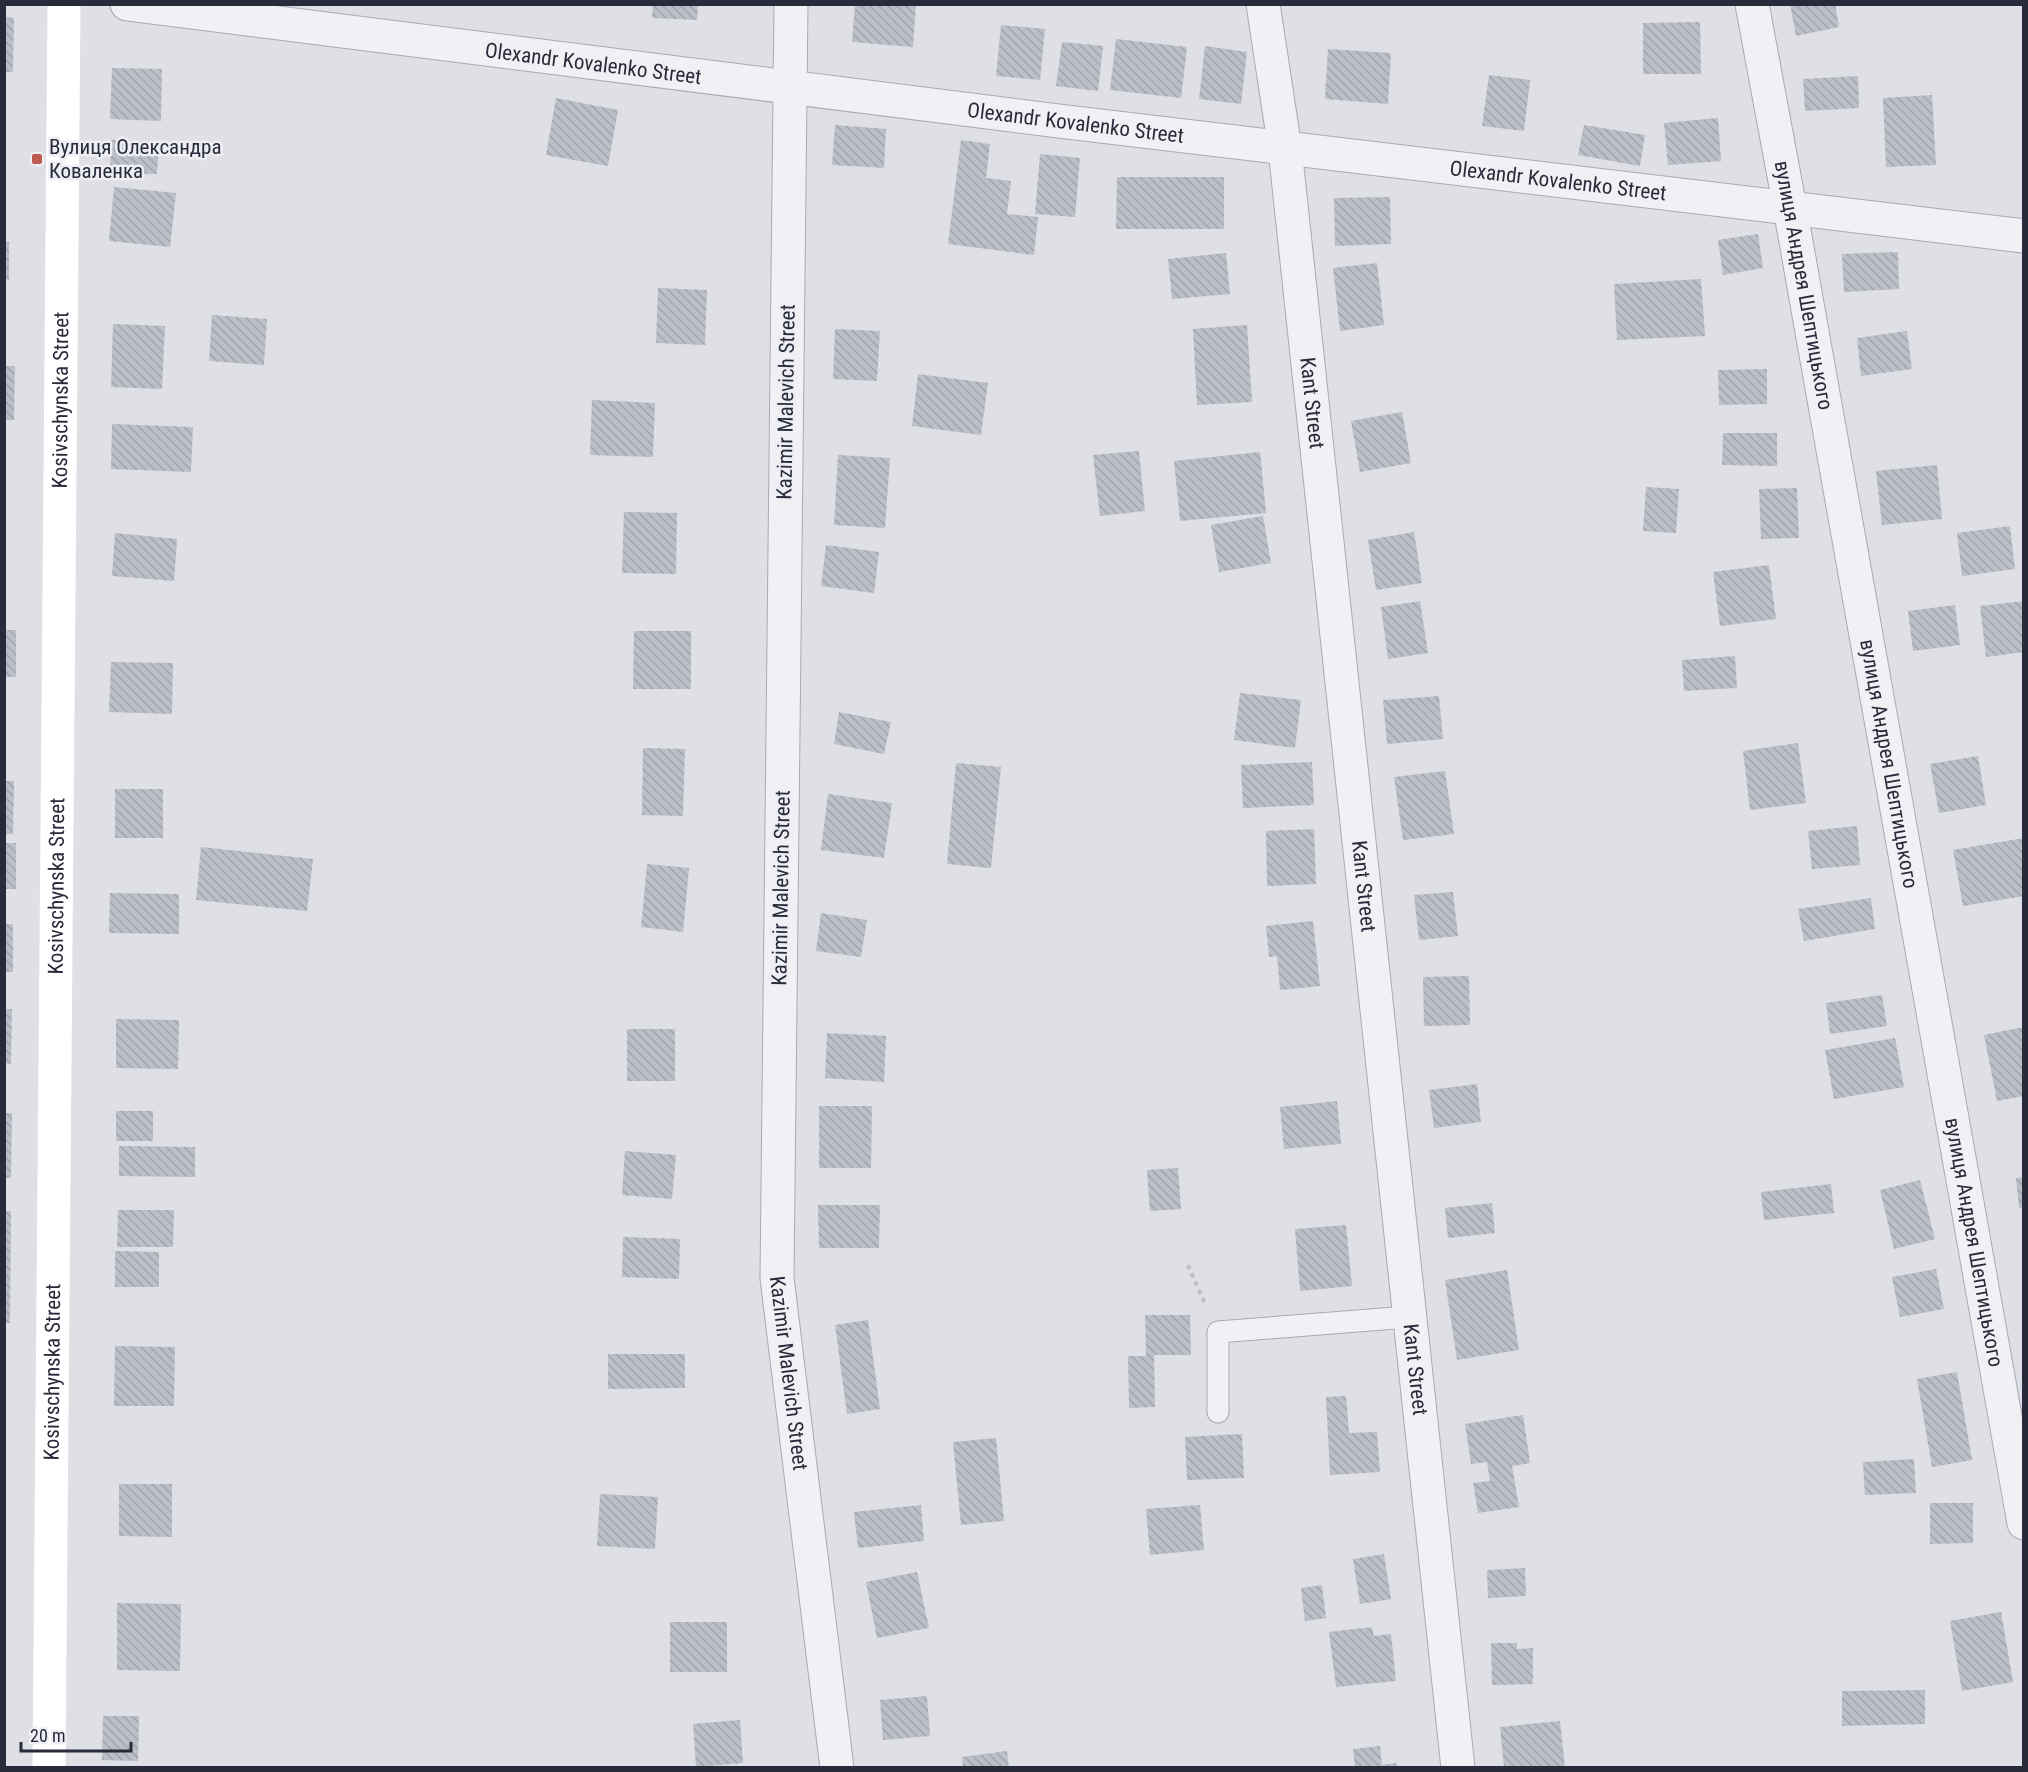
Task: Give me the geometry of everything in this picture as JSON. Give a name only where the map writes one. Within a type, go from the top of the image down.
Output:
[{"type":"street","name":"Kosivschynska Street","points":[[49,1767],[64,4]]},
{"type":"street","name":"Olexandr Kovalenko Street","points":[[127,4],[1285,149],[2024,236]]},
{"type":"street","name":"Kazimir Malevich Street","points":[[791,4],[777,1278],[837,1767]]},
{"type":"street","name":"Kant Street","points":[[1263,4],[1285,149],[1408,1317],[1458,1767]]},
{"type":"street","name":"вулиця Андрея Шептицького","points":[[1752,4],[2024,1523]]},
{"type":"lane","points":[[1218,1412],[1218,1332],[1408,1317]]},
{"type":"path","points":[[1188,1265],[1218,1332]]},
{"type":"building","points":[[653,4],[698,4],[697,20],[652,18]]},
{"type":"building","points":[[855,4],[916,4],[913,47],[852,42]]},
{"type":"building","points":[[1790,4],[1835,4],[1839,27],[1796,36]]},
{"type":"building","points":[[4,17],[14,18],[13,72],[4,72]]},
{"type":"building","points":[[1700,22],[1701,74],[1643,74],[1643,23]]},
{"type":"building","points":[[1001,25],[1045,29],[1040,80],[996,76]]},
{"type":"building","points":[[1116,39],[1187,47],[1181,98],[1110,90]]},
{"type":"building","points":[[1062,42],[1103,46],[1098,91],[1056,86]]},
{"type":"building","points":[[1205,46],[1247,52],[1241,104],[1199,99]]},
{"type":"building","points":[[1328,49],[1391,53],[1388,104],[1325,99]]},
{"type":"building","points":[[112,68],[162,69],[161,121],[110,119]]},
{"type":"building","points":[[1489,75],[1530,80],[1524,131],[1482,126]]},
{"type":"building","points":[[1858,76],[1859,108],[1805,111],[1803,79]]},
{"type":"building","points":[[1932,95],[1936,165],[1886,167],[1883,98]]},
{"type":"building","points":[[556,98],[618,110],[608,166],[546,155]]},
{"type":"building","points":[[1718,118],[1721,161],[1668,165],[1664,123]]},
{"type":"building","points":[[835,125],[886,129],[884,168],[832,165]]},
{"type":"building","points":[[1584,125],[1645,135],[1640,166],[1578,155]]},
{"type":"building","points":[[111,140],[159,142],[157,174],[110,173]]},
{"type":"building","points":[[961,140],[990,144],[986,178],[1011,181],[1007,214],[1038,217],[1034,255],[948,244]]},
{"type":"building","points":[[1040,154],[1080,158],[1075,217],[1035,214]]},
{"type":"building","points":[[1117,177],[1224,177],[1224,229],[1116,229]]},
{"type":"building","points":[[114,187],[176,193],[170,247],[109,241]]},
{"type":"building","points":[[1390,197],[1391,244],[1335,246],[1334,198]]},
{"type":"building","points":[[1758,234],[1763,268],[1723,275],[1718,240]]},
{"type":"building","points":[[4,242],[9,242],[9,280],[4,279]]},
{"type":"building","points":[[1898,252],[1899,289],[1844,292],[1842,254]]},
{"type":"building","points":[[1226,253],[1230,294],[1172,299],[1168,259]]},
{"type":"building","points":[[1377,263],[1384,325],[1340,331],[1333,268]]},
{"type":"building","points":[[1701,279],[1705,336],[1617,340],[1614,284]]},
{"type":"building","points":[[658,288],[707,290],[705,345],[656,343]]},
{"type":"building","points":[[212,315],[267,319],[264,365],[209,361]]},
{"type":"building","points":[[113,324],[165,326],[162,389],[111,387]]},
{"type":"building","points":[[1247,325],[1252,402],[1197,405],[1193,329]]},
{"type":"building","points":[[835,329],[880,331],[877,381],[833,379]]},
{"type":"building","points":[[1907,331],[1912,369],[1861,376],[1857,338]]},
{"type":"building","points":[[4,366],[15,366],[14,420],[4,420]]},
{"type":"building","points":[[1767,369],[1767,404],[1719,405],[1718,370]]},
{"type":"building","points":[[918,374],[988,383],[981,435],[912,426]]},
{"type":"building","points":[[592,400],[655,403],[653,457],[590,455]]},
{"type":"building","points":[[1402,412],[1411,463],[1360,472],[1351,421]]},
{"type":"building","points":[[112,424],[193,427],[191,472],[111,469]]},
{"type":"building","points":[[1723,433],[1777,433],[1777,466],[1722,465]]},
{"type":"building","points":[[1139,451],[1145,511],[1100,516],[1093,455]]},
{"type":"building","points":[[1260,452],[1266,513],[1180,521],[1174,461]]},
{"type":"building","points":[[838,455],[890,458],[885,528],[834,525]]},
{"type":"building","points":[[1937,465],[1942,519],[1882,525],[1876,471]]},
{"type":"building","points":[[1646,487],[1679,489],[1676,533],[1643,531]]},
{"type":"building","points":[[1797,488],[1799,538],[1761,539],[1759,489]]},
{"type":"building","points":[[624,512],[677,513],[676,574],[622,573]]},
{"type":"building","points":[[1263,516],[1271,563],[1219,572],[1211,525]]},
{"type":"building","points":[[2010,526],[2015,569],[1962,576],[1957,533]]},
{"type":"building","points":[[1414,532],[1422,583],[1376,590],[1368,540]]},
{"type":"building","points":[[115,533],[177,539],[174,581],[112,576]]},
{"type":"building","points":[[826,545],[879,552],[874,593],[821,586]]},
{"type":"building","points":[[1769,565],[1776,619],[1720,626],[1713,572]]},
{"type":"building","points":[[1420,601],[1428,653],[1388,659],[1381,607]]},
{"type":"building","points":[[2024,601],[2024,652],[1986,657],[1980,606]]},
{"type":"building","points":[[1955,605],[1960,645],[1913,651],[1908,611]]},
{"type":"building","points":[[4,630],[16,630],[16,677],[4,677]]},
{"type":"building","points":[[634,631],[691,631],[691,689],[633,689]]},
{"type":"building","points":[[1735,656],[1737,688],[1684,691],[1682,660]]},
{"type":"building","points":[[111,662],[173,663],[172,714],[109,712]]},
{"type":"building","points":[[1240,693],[1301,700],[1295,748],[1234,740]]},
{"type":"building","points":[[1439,696],[1443,739],[1387,744],[1383,700]]},
{"type":"building","points":[[839,712],[891,722],[884,754],[834,744]]},
{"type":"building","points":[[1798,743],[1806,803],[1750,810],[1743,751]]},
{"type":"building","points":[[643,748],[685,749],[683,816],[642,815]]},
{"type":"building","points":[[1978,756],[1986,805],[1939,813],[1930,764]]},
{"type":"building","points":[[1312,762],[1314,805],[1243,808],[1241,765]]},
{"type":"building","points":[[956,763],[1001,767],[991,868],[947,864]]},
{"type":"building","points":[[1445,771],[1454,834],[1403,840],[1394,777]]},
{"type":"building","points":[[4,781],[14,781],[13,834],[4,834]]},
{"type":"building","points":[[115,789],[163,789],[163,838],[115,838]]},
{"type":"building","points":[[828,794],[892,803],[884,858],[821,850]]},
{"type":"building","points":[[1857,826],[1860,865],[1812,869],[1808,831]]},
{"type":"building","points":[[1314,829],[1316,884],[1267,886],[1266,831]]},
{"type":"building","points":[[2024,838],[2024,896],[1963,906],[1953,850]]},
{"type":"building","points":[[4,843],[16,843],[16,889],[4,889]]},
{"type":"building","points":[[201,847],[313,859],[307,911],[196,900]]},
{"type":"building","points":[[647,864],[689,868],[683,932],[641,927]]},
{"type":"building","points":[[1453,892],[1458,936],[1419,940],[1414,895]]},
{"type":"building","points":[[110,893],[179,894],[179,934],[109,933]]},
{"type":"building","points":[[1871,898],[1875,929],[1804,941],[1798,909]]},
{"type":"building","points":[[821,913],[867,920],[861,957],[816,951]]},
{"type":"building","points":[[1313,921],[1320,986],[1280,990],[1277,956],[1269,957],[1266,926]]},
{"type":"building","points":[[4,924],[13,924],[13,972],[4,972]]},
{"type":"building","points":[[1469,976],[1470,1025],[1424,1026],[1423,977]]},
{"type":"building","points":[[1882,995],[1887,1026],[1830,1034],[1826,1003]]},
{"type":"building","points":[[4,1009],[12,1009],[11,1064],[4,1063]]},
{"type":"building","points":[[116,1019],[179,1020],[178,1069],[116,1068]]},
{"type":"building","points":[[2024,1027],[2024,1096],[1997,1101],[1984,1035]]},
{"type":"building","points":[[627,1029],[675,1029],[675,1081],[627,1081]]},
{"type":"building","points":[[827,1033],[886,1036],[884,1082],[825,1078]]},
{"type":"building","points":[[1895,1038],[1904,1087],[1834,1099],[1825,1050]]},
{"type":"building","points":[[1477,1084],[1481,1122],[1434,1128],[1429,1090]]},
{"type":"building","points":[[1337,1101],[1341,1144],[1284,1149],[1280,1107]]},
{"type":"building","points":[[819,1106],[872,1106],[871,1168],[819,1168]]},
{"type":"building","points":[[116,1111],[153,1111],[153,1141],[116,1141]]},
{"type":"building","points":[[4,1113],[12,1113],[11,1178],[4,1178]]},
{"type":"building","points":[[119,1146],[195,1147],[195,1177],[119,1176]]},
{"type":"building","points":[[625,1151],[676,1155],[672,1199],[622,1195]]},
{"type":"building","points":[[1178,1168],[1181,1209],[1150,1211],[1147,1170]]},
{"type":"building","points":[[2024,1177],[2024,1208],[2019,1208],[2016,1178]]},
{"type":"building","points":[[1920,1180],[1935,1239],[1894,1249],[1880,1190]]},
{"type":"building","points":[[1831,1184],[1834,1213],[1764,1220],[1761,1192]]},
{"type":"building","points":[[1492,1203],[1495,1233],[1448,1238],[1445,1208]]},
{"type":"building","points":[[818,1205],[880,1205],[879,1248],[819,1248]]},
{"type":"building","points":[[118,1210],[174,1210],[173,1247],[117,1247]]},
{"type":"building","points":[[4,1211],[11,1211],[10,1323],[4,1323]]},
{"type":"building","points":[[1346,1225],[1352,1286],[1300,1291],[1295,1229]]},
{"type":"building","points":[[623,1237],[680,1239],[679,1279],[622,1277]]},
{"type":"building","points":[[115,1251],[159,1252],[159,1287],[115,1287]]},
{"type":"building","points":[[1936,1269],[1944,1309],[1900,1317],[1892,1277]]},
{"type":"building","points":[[1507,1270],[1519,1350],[1457,1360],[1445,1280]]},
{"type":"building","points":[[1145,1315],[1190,1315],[1191,1355],[1154,1355],[1155,1407],[1129,1408],[1128,1356],[1146,1356]]},
{"type":"building","points":[[868,1320],[880,1409],[847,1414],[835,1325]]},
{"type":"building","points":[[115,1346],[175,1347],[174,1406],[114,1406]]},
{"type":"building","points":[[608,1354],[685,1354],[685,1388],[608,1389]]},
{"type":"building","points":[[1957,1372],[1972,1460],[1932,1467],[1917,1379]]},
{"type":"building","points":[[1346,1396],[1349,1433],[1377,1432],[1380,1472],[1330,1475],[1326,1397]]},
{"type":"building","points":[[1523,1415],[1530,1463],[1512,1466],[1519,1507],[1478,1513],[1473,1483],[1490,1481],[1487,1462],[1471,1464],[1465,1424]]},
{"type":"building","points":[[1242,1434],[1244,1478],[1187,1480],[1185,1437]]},
{"type":"building","points":[[996,1438],[1004,1521],[961,1525],[953,1442]]},
{"type":"building","points":[[1914,1459],[1916,1493],[1865,1495],[1863,1462]]},
{"type":"building","points":[[119,1484],[172,1484],[172,1537],[119,1536]]},
{"type":"building","points":[[600,1494],[658,1497],[655,1549],[597,1546]]},
{"type":"building","points":[[1930,1503],[1973,1503],[1973,1543],[1930,1544]]},
{"type":"building","points":[[921,1505],[924,1541],[858,1548],[854,1512]]},
{"type":"building","points":[[1200,1505],[1204,1550],[1150,1555],[1146,1509]]},
{"type":"building","points":[[1384,1554],[1391,1599],[1360,1604],[1353,1559]]},
{"type":"building","points":[[1525,1568],[1526,1596],[1488,1598],[1487,1570]]},
{"type":"building","points":[[917,1572],[929,1628],[877,1638],[866,1582]]},
{"type":"building","points":[[1322,1585],[1326,1618],[1305,1621],[1301,1588]]},
{"type":"building","points":[[117,1603],[181,1604],[180,1671],[117,1670]]},
{"type":"building","points":[[2001,1612],[2013,1682],[1962,1691],[1950,1621]]},
{"type":"building","points":[[670,1622],[727,1622],[727,1672],[670,1672]]},
{"type":"building","points":[[1372,1627],[1374,1636],[1391,1634],[1396,1681],[1336,1687],[1329,1632]]},
{"type":"building","points":[[1491,1643],[1517,1643],[1517,1649],[1533,1648],[1533,1684],[1492,1685]]},
{"type":"building","points":[[1925,1690],[1925,1724],[1842,1726],[1842,1691]]},
{"type":"building","points":[[927,1696],[930,1736],[883,1740],[880,1700]]},
{"type":"building","points":[[103,1716],[139,1716],[138,1761],[102,1760]]},
{"type":"building","points":[[740,1720],[743,1763],[696,1767],[693,1724]]},
{"type":"building","points":[[1560,1721],[1565,1768],[1504,1768],[1500,1727]]},
{"type":"building","points":[[1380,1746],[1382,1765],[1396,1763],[1397,1768],[1355,1768],[1353,1749]]},
{"type":"building","points":[[1007,1751],[1009,1768],[963,1768],[962,1757]]},
{"type":"place","name":"Вулиця Олександра Коваленка","points":[[37,159]]}]
